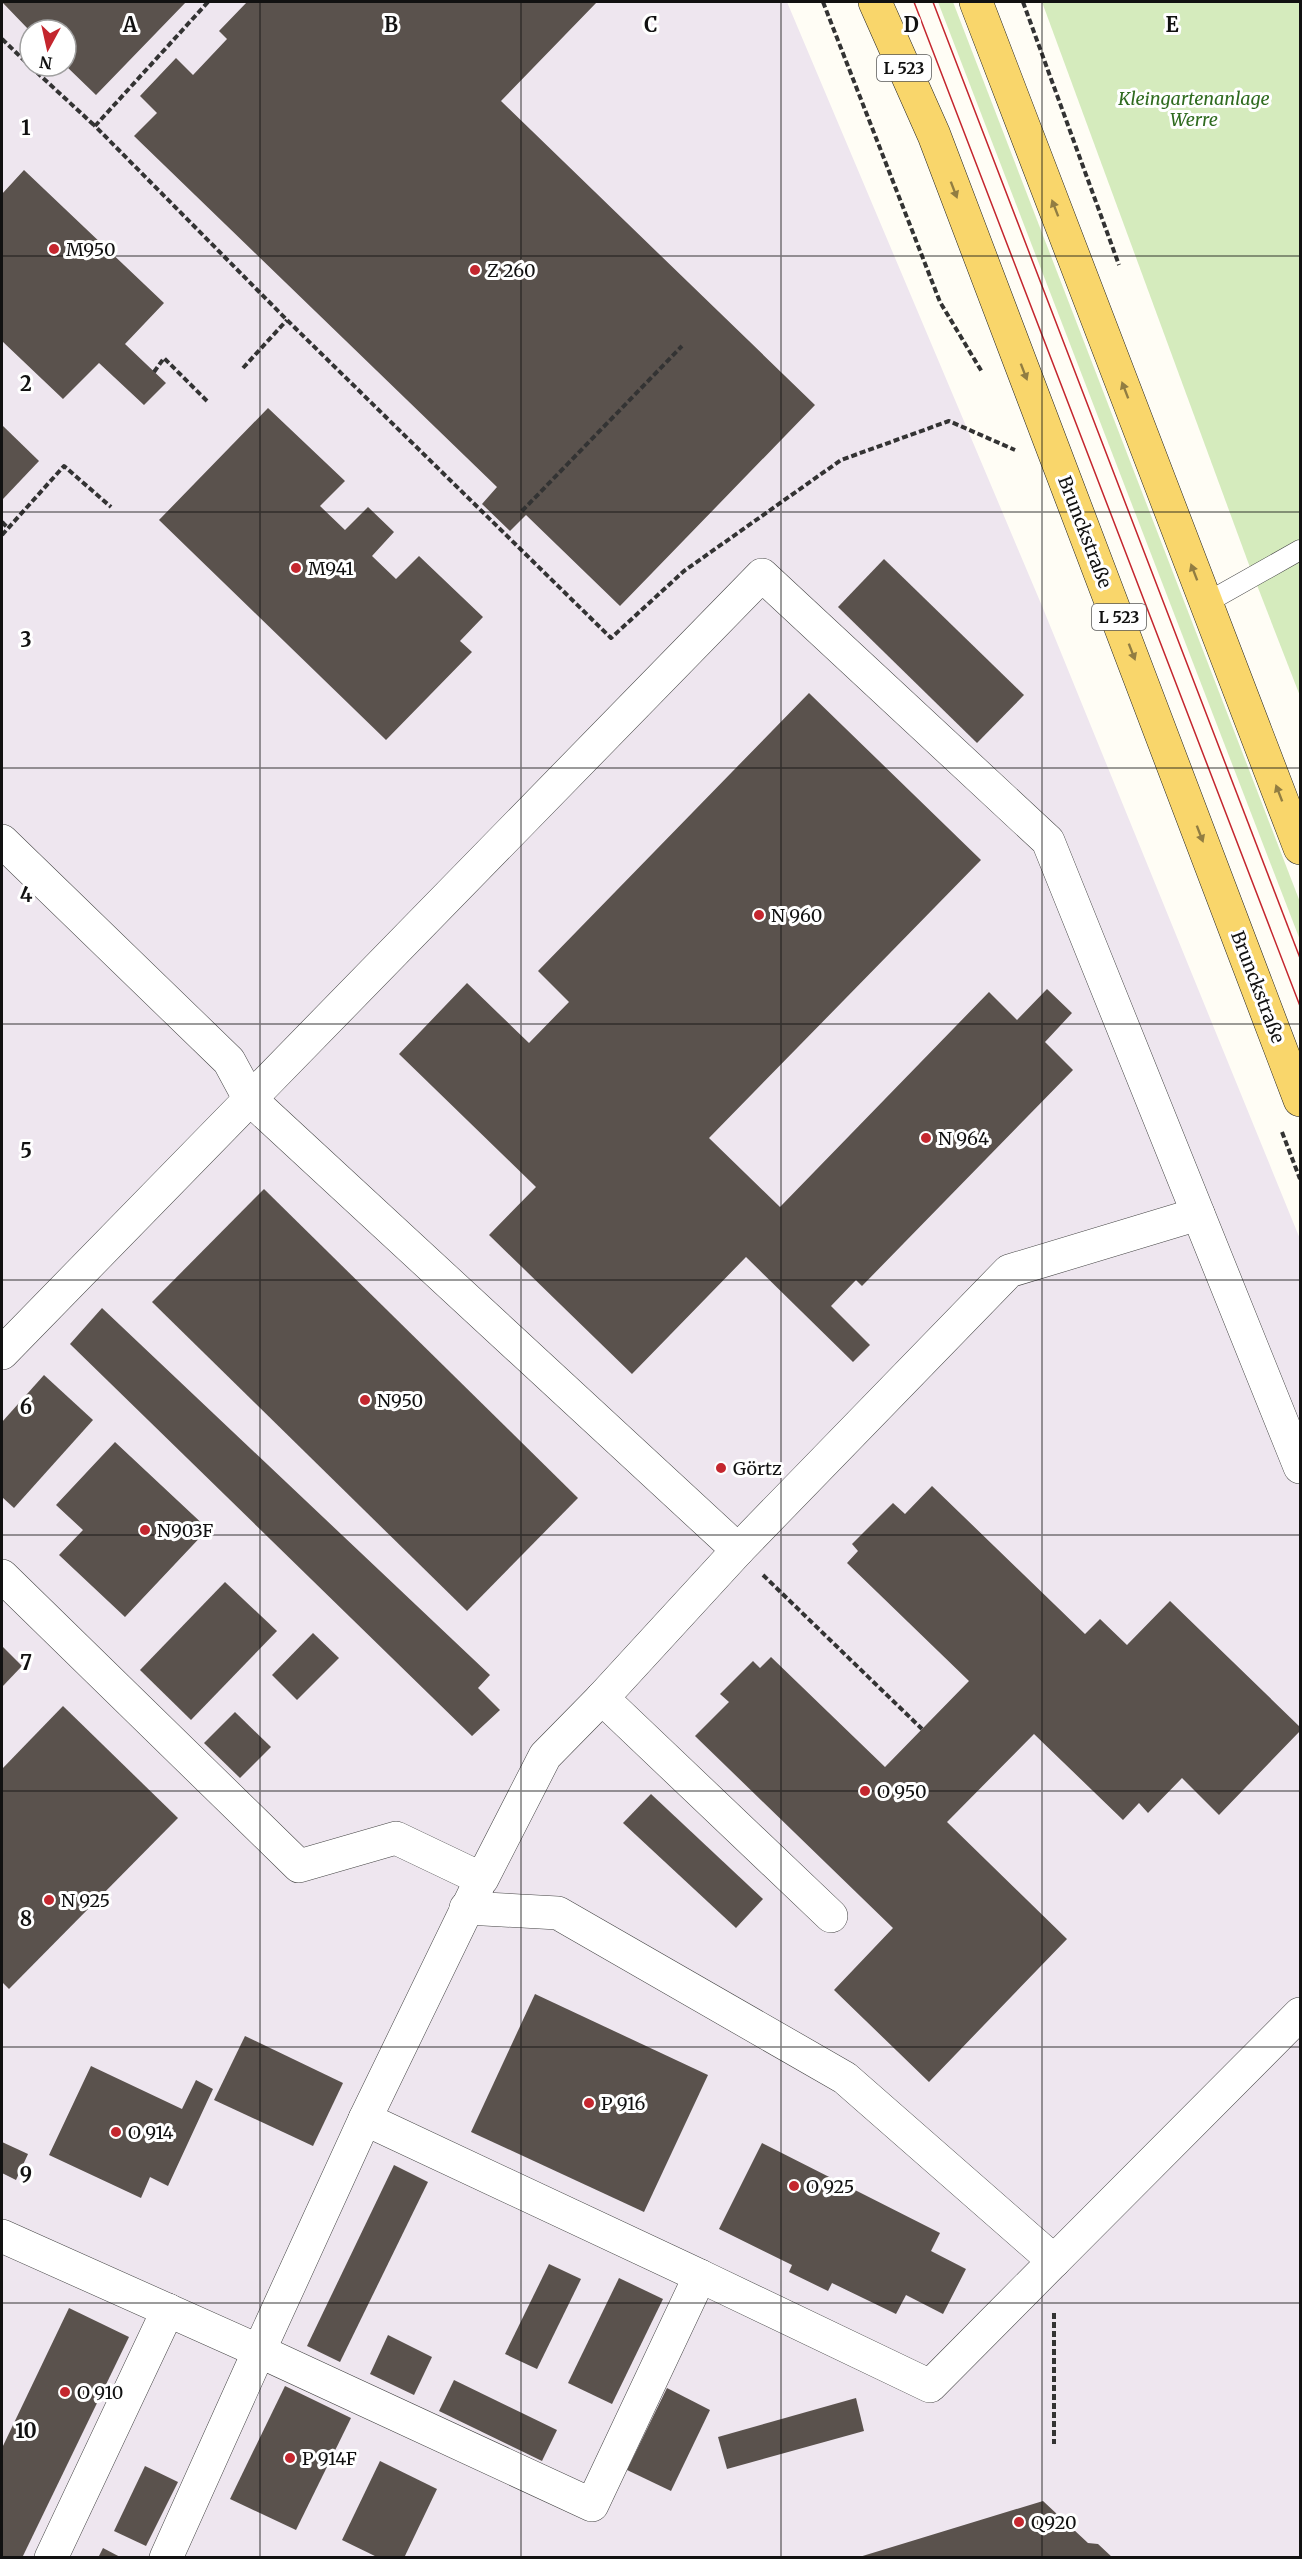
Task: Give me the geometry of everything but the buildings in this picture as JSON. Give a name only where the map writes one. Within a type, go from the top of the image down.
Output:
[{"type":"main road","name":"Brunckstraße","points":[[875,2],[938,146],[1300,1101]]},
{"type":"main road","points":[[976,2],[1300,848]]},
{"type":"street","points":[[2,1353],[762,575],[1048,841],[1300,1467]]},
{"type":"street","points":[[2,841],[229,1061],[249,1098],[738,1550]]},
{"type":"street","points":[[166,2558],[365,2119],[466,1908],[545,1756],[602,1698],[738,1550],[1009,1271],[1198,1214]]},
{"type":"street","points":[[2,1576],[300,1866],[396,1838],[482,1879]]},
{"type":"street","points":[[602,1698],[831,1916]]},
{"type":"street","points":[[466,1908],[558,1913],[845,2078],[1054,2261]]},
{"type":"street","points":[[365,2119],[930,2386],[1300,2014]]},
{"type":"street","points":[[2,2236],[259,2351],[592,2505],[700,2276]]},
{"type":"street","points":[[51,2558],[168,2310]]},
{"type":"lane","points":[[1206,603],[1300,550]]},
{"type":"path","points":[[95,126],[208,2]]},
{"type":"path","points":[[2,39],[18,54]]},
{"type":"path","points":[[43,78],[95,126],[287,320],[612,638],[684,571],[841,460],[949,421],[1018,452]]},
{"type":"path","points":[[243,368],[287,320]]},
{"type":"path","points":[[522,511],[682,345]]},
{"type":"path","points":[[154,372],[164,358],[209,403]]},
{"type":"path","points":[[2,535],[64,466],[111,507]]},
{"type":"path","points":[[2,522],[8,528]]},
{"type":"path","points":[[738,1550],[922,1729]]},
{"type":"path","points":[[1054,2261],[1054,2444]]},
{"type":"shaded area","points":[[2,2],[787,2],[1042,606],[1300,1239],[1300,2557],[2,2558]]},
{"type":"green space","points":[[938,2],[953,2],[1300,902],[1300,940]]},
{"type":"green space","name":"Kleingartenanlage Werre","points":[[1042,2],[1300,2],[1300,696],[1248,562]]},
{"type":"tram line","points":[[914,2],[1300,1006]]},
{"type":"tram line","points":[[933,2],[1300,958]]},
{"type":"place","name":"M950","points":[[54,249]]},
{"type":"place","name":"Z 260","points":[[475,270]]},
{"type":"place","name":"M941","points":[[296,568]]},
{"type":"place","name":"N 960","points":[[759,915]]},
{"type":"place","name":"N 964","points":[[926,1138]]},
{"type":"place","name":"N950","points":[[365,1400]]},
{"type":"place","name":"Görtz","points":[[721,1468]]},
{"type":"place","name":"N903F","points":[[145,1530]]},
{"type":"place","name":"O 950","points":[[865,1791]]},
{"type":"place","name":"N 925","points":[[49,1900]]},
{"type":"place","name":"P 916","points":[[589,2103]]},
{"type":"place","name":"O 914","points":[[116,2132]]},
{"type":"place","name":"O 925","points":[[794,2186]]},
{"type":"place","name":"O 910","points":[[65,2392]]},
{"type":"place","name":"P 914F","points":[[290,2458]]},
{"type":"place","name":"Q920","points":[[1019,2522]]}]
